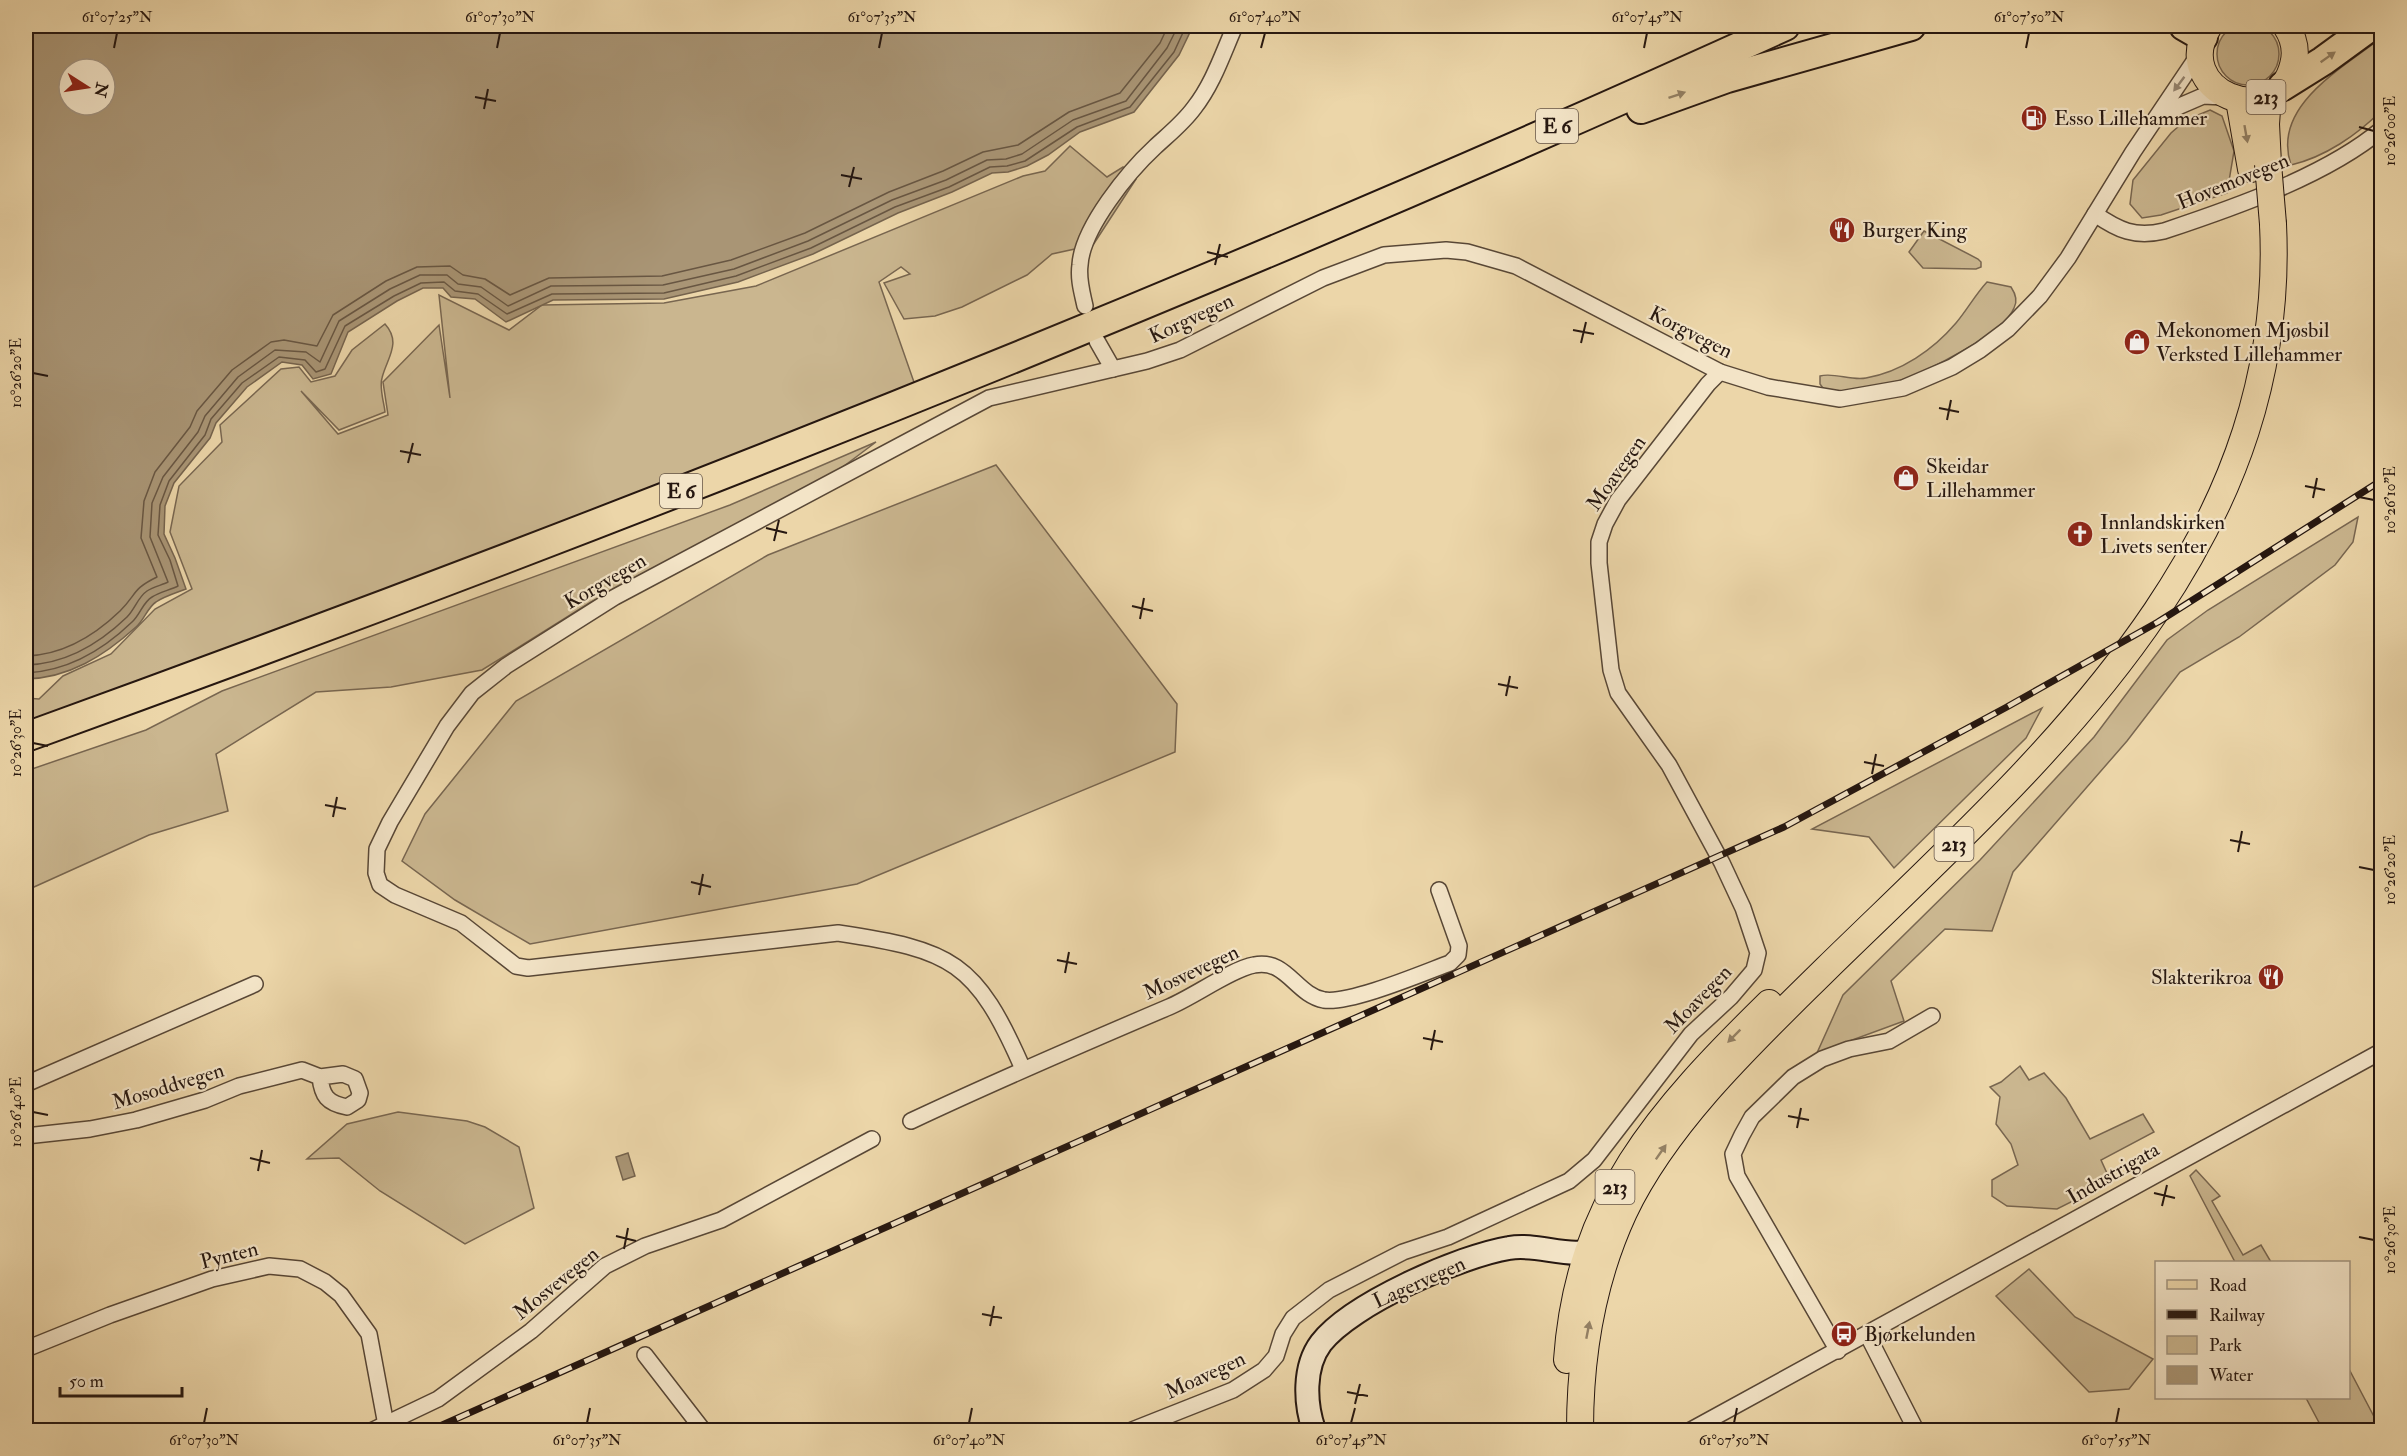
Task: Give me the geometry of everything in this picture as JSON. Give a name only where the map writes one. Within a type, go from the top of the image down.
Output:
[{"type":"highway","name":"E 6","points":[[26,737],[348,619],[725,473],[1329,226],[1785,26]]},
{"type":"highway","points":[[1329,226],[1354,224],[1394,211],[1678,95],[1911,26]]},
{"type":"highway","points":[[2275,91],[2323,61],[2371,26]]},
{"type":"main road","name":"213","points":[[1580,1431],[1586,1341],[1606,1231],[1627,1166],[1657,1123],[1723,1047],[2043,733],[2103,660],[2148,596],[2207,492],[2240,408],[2250,366],[2265,227],[2260,166],[2266,124],[2275,91],[2295,60],[2293,40],[2286,26]]},
{"type":"main road","name":"213","points":[[2199,35],[2208,81],[2219,91],[2235,99],[2251,101],[2275,91]]},
{"type":"main road","name":"213","points":[[2235,99],[2260,166]]},
{"type":"main road","name":"213","points":[[1564,1431],[1568,1340],[1584,1260],[1606,1231]]},
{"type":"street","points":[[1085,306],[1080,280],[1080,262],[1088,237],[1121,186],[1154,148],[1176,129],[1196,106],[1235,26]]},
{"type":"street","name":"Korgvegen","points":[[1023,1069],[998,1013],[972,979],[932,952],[882,940],[838,933],[543,968],[516,966],[461,923],[395,895],[380,885],[376,873],[377,849],[390,822],[447,726],[472,693],[506,666],[615,597],[989,398],[1113,369],[1180,350],[1323,278],[1384,255],[1446,250],[1467,252],[1516,266],[1720,372],[1768,387],[1840,399],[1903,388],[1927,378],[1980,350],[2008,329],[2054,277],[2159,115],[2199,35]]},
{"type":"street","points":[[2159,115],[2203,96],[2235,99]]},
{"type":"street","name":"Hovemovegen","points":[[2095,214],[2124,232],[2140,235],[2164,231],[2338,160],[2382,129]]},
{"type":"street","points":[[1097,341],[1113,369]]},
{"type":"street","name":"Moavegen","points":[[1132,1431],[1233,1390],[1264,1370],[1276,1356],[1283,1334],[1293,1318],[1329,1290],[1403,1252],[1448,1237],[1569,1181],[1594,1160],[1691,1034],[1725,1004],[1754,970],[1758,953],[1743,908],[1722,863],[1669,765],[1618,693],[1611,670],[1599,563],[1599,542],[1605,524],[1618,500],[1708,384],[1720,372]]},
{"type":"street","name":"Mosvevegen","points":[[911,1121],[1023,1069],[1177,1003],[1252,965],[1263,963],[1280,968],[1310,993],[1332,1000],[1355,996],[1450,963],[1458,955],[1459,946],[1439,890]]},
{"type":"street","points":[[26,1084],[255,984]]},
{"type":"street","points":[[1838,1351],[1737,1176],[1733,1154],[1752,1117],[1775,1093],[1810,1066],[1849,1049],[1889,1041],[1932,1016]]},
{"type":"street","name":"Industrigata","points":[[1691,1431],[2382,1051]]},
{"type":"street","name":"Mosoddvegen","points":[[26,1136],[90,1129],[136,1120],[205,1100],[239,1086],[302,1070],[320,1077]]},
{"type":"street","name":"Mosvevegen","points":[[380,1428],[438,1400],[531,1331],[605,1266],[645,1246],[721,1220],[873,1140]]},
{"type":"street","points":[[1522,1246],[1606,1231]]},
{"type":"street","name":"Lagervegen","points":[[1314,1431],[1309,1416],[1307,1384],[1312,1358],[1321,1343],[1356,1311],[1456,1264],[1507,1248],[1522,1246],[1558,1252],[1584,1260]]},
{"type":"street","name":"Pynten","points":[[26,1349],[110,1314],[212,1279],[269,1266],[300,1269],[325,1282],[341,1295],[369,1334],[380,1428]]},
{"type":"street","points":[[1867,1334],[1916,1431]]},
{"type":"street","points":[[645,1356],[703,1431]]},
{"type":"green space","points":[[2248,23],[2265,28],[2270,32],[2274,37],[2279,54],[2274,71],[2270,76],[2265,80],[2248,85],[2231,80],[2226,76],[2222,71],[2217,54],[2222,37],[2226,32],[2231,28]]},
{"type":"green space","points":[[2381,38],[2381,111],[2340,144],[2316,157],[2291,165],[2288,144],[2291,124],[2301,107],[2331,76]]},
{"type":"green space","points":[[2210,110],[2222,116],[2234,151],[2227,193],[2161,215],[2142,218],[2130,204],[2133,180],[2171,133],[2186,120]]},
{"type":"green space","points":[[1070,146],[1107,177],[1123,167],[1136,179],[1093,245],[1052,254],[1027,275],[962,307],[935,316],[904,319],[884,283],[910,274],[901,267],[879,282],[915,385],[549,529],[328,610],[181,668],[26,723],[26,698],[39,699],[63,676],[111,654],[155,609],[192,589],[170,532],[179,486],[222,442],[220,425],[281,369],[299,367],[311,382],[335,376],[352,350],[385,324],[390,331],[393,344],[381,382],[385,412],[339,430],[301,391],[338,434],[388,415],[383,382],[439,325],[450,398],[439,295],[509,330],[542,305],[664,303],[756,286],[1023,176],[1045,171]]},
{"type":"green space","points":[[1924,231],[1978,259],[1981,267],[1976,269],[1923,268],[1909,252]]},
{"type":"green space","points":[[1987,282],[2011,287],[2016,303],[2007,318],[1995,329],[1962,351],[1910,377],[1880,386],[1825,391],[1820,384],[1820,376],[1866,378],[1892,371],[1916,358],[1947,333]]},
{"type":"green space","points":[[876,442],[832,475],[591,602],[482,670],[391,687],[316,692],[216,754],[228,811],[149,835],[34,887],[26,877],[26,771],[146,730],[222,691],[730,505]]},
{"type":"green space","points":[[996,465],[1177,704],[1175,752],[857,884],[530,944],[455,900],[402,861],[425,814],[516,701],[768,555]]},
{"type":"green space","points":[[2358,517],[2353,542],[2335,565],[2239,637],[2180,672],[2127,741],[2013,872],[1992,931],[1945,929],[1891,981],[1904,1021],[1817,1053],[1843,995],[1980,860],[2094,737],[2167,640],[2208,610]]},
{"type":"green space","points":[[2042,708],[2026,738],[1894,868],[1869,837],[1812,829]]},
{"type":"green space","points":[[2020,1066],[2029,1080],[2044,1073],[2066,1098],[2090,1139],[2143,1114],[2154,1132],[2101,1160],[2111,1182],[2057,1209],[2007,1206],[1992,1196],[1992,1180],[2018,1165],[2011,1144],[1996,1124],[2000,1097],[1990,1087],[2001,1082]]},
{"type":"green space","points":[[398,1112],[467,1121],[485,1127],[519,1147],[534,1208],[465,1244],[380,1191],[339,1158],[307,1159],[347,1124]]},
{"type":"green space","points":[[2196,1170],[2220,1196],[2212,1201],[2243,1255],[2261,1245],[2270,1261],[2234,1261],[2190,1176]]},
{"type":"green space","points":[[2029,1269],[2075,1317],[2153,1359],[2129,1389],[2089,1392],[1996,1296]]},
{"type":"green space","points":[[2350,1371],[2381,1430],[2323,1430],[2307,1399],[2350,1399]]},
{"type":"water","points":[[26,26],[1193,26],[1179,55],[1134,112],[1080,132],[1048,155],[1027,166],[1008,172],[992,173],[952,192],[898,213],[813,254],[738,282],[664,299],[553,300],[506,322],[475,299],[451,297],[443,288],[423,288],[397,301],[348,332],[331,374],[313,379],[302,365],[282,362],[247,387],[216,423],[210,438],[174,483],[165,506],[164,534],[186,589],[156,602],[136,627],[98,656],[71,670],[42,678],[26,679]]},
{"type":"water","points":[[628,1153],[635,1176],[623,1180],[616,1157]]},
{"type":"railway","points":[[431,1430],[1784,827],[2005,708],[2158,622],[2382,480]]},
{"type":"place","name":"Esso Lillehammer","points":[[2034,118]]},
{"type":"place","name":"Burger King","points":[[1842,230]]},
{"type":"place","name":"Mekonomen Mjøsbil Verksted Lillehammer","points":[[2137,342]]},
{"type":"place","name":"Skeidar Lillehammer","points":[[1906,478]]},
{"type":"place","name":"Innlandskirken Livets senter","points":[[2080,534]]},
{"type":"place","name":"Slakterikroa","points":[[2271,977]]},
{"type":"place","name":"Bjørkelunden","points":[[1844,1334]]}]
